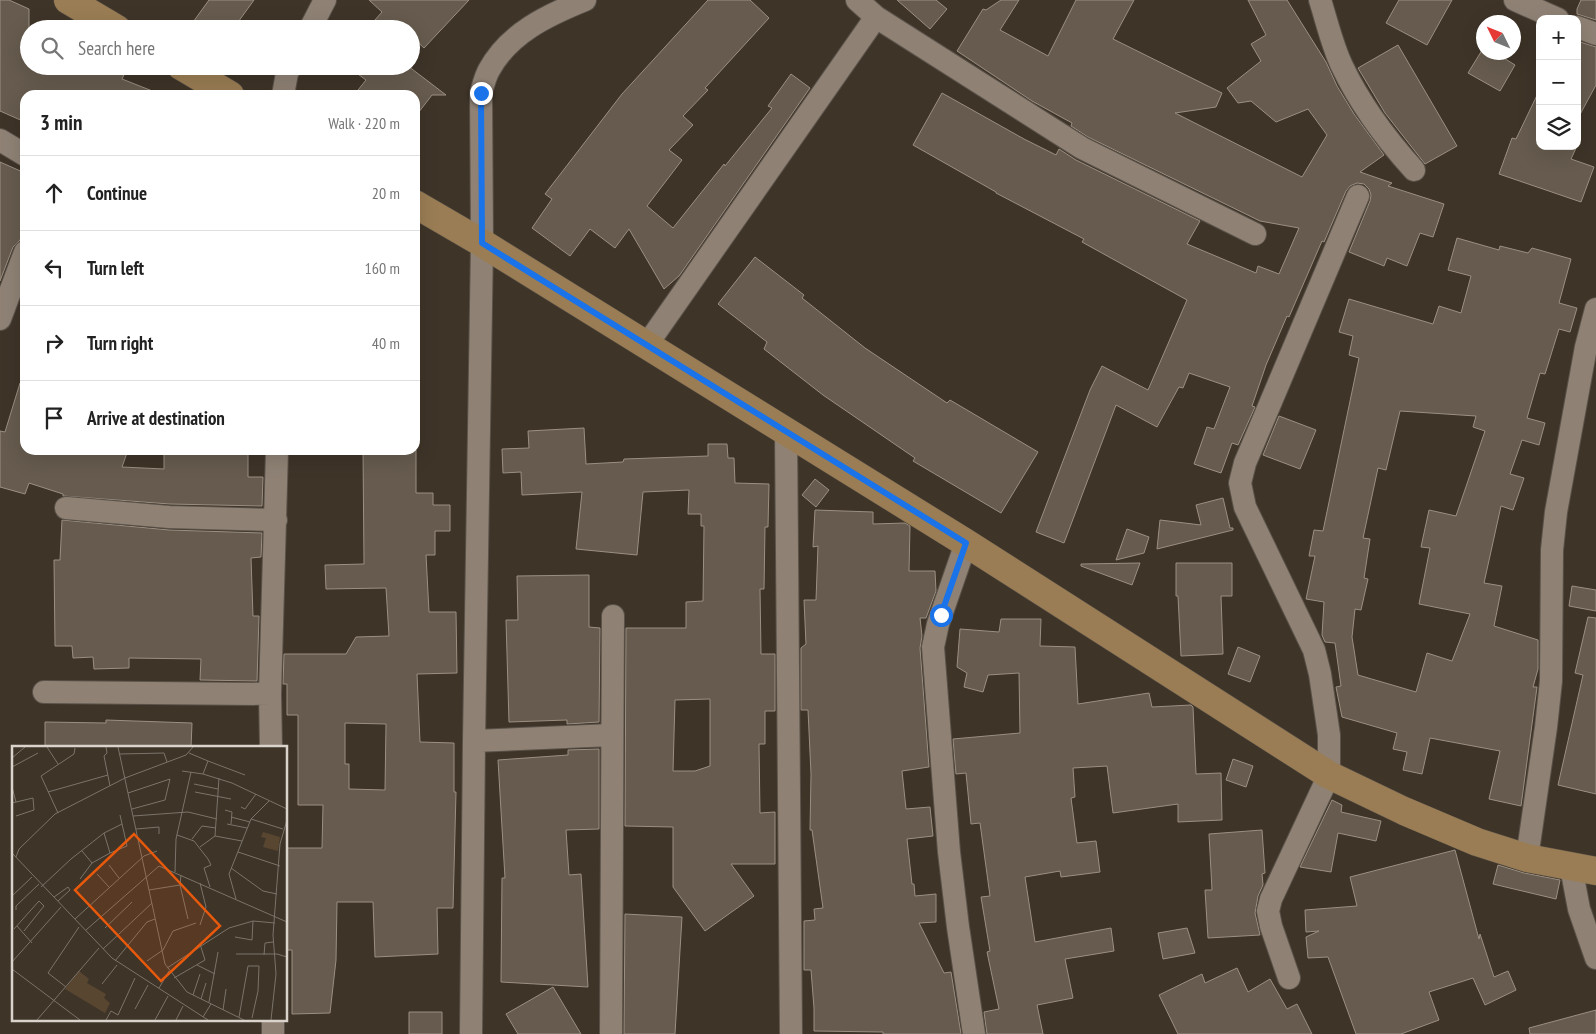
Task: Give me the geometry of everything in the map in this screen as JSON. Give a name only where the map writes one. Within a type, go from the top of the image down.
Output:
[{"type":"main road","points":[[68,0],[102,20]]},
{"type":"main road","points":[[196,75],[222,90]]},
{"type":"main road","points":[[420,207],[482,243],[966,543],[1329,775],[1477,842],[1527,858],[1584,869]]},
{"type":"street","points":[[315,20],[325,0]]},
{"type":"street","points":[[471,1034],[482,243],[481,93],[489,70],[505,48],[526,29],[555,12],[585,0]]},
{"type":"street","points":[[857,0],[876,17],[1082,148],[1256,234]]},
{"type":"street","points":[[1320,0],[1342,66],[1371,116],[1390,144],[1414,170]]},
{"type":"street","points":[[1515,0],[1549,15]]},
{"type":"street","points":[[646,346],[876,17]]},
{"type":"street","points":[[1581,28],[1596,34]]},
{"type":"street","points":[[284,90],[288,75]]},
{"type":"street","points":[[0,140],[20,151]]},
{"type":"street","points":[[1289,978],[1271,926],[1268,911],[1271,899],[1329,775],[1329,735],[1314,650],[1245,507],[1240,483],[1245,463],[1358,196]]},
{"type":"street","points":[[0,319],[20,265]]},
{"type":"street","points":[[1527,858],[1551,681],[1553,541],[1556,512],[1591,348],[1596,309]]},
{"type":"street","points":[[786,432],[791,1034]]},
{"type":"street","points":[[271,746],[270,694],[278,455]]},
{"type":"street","points":[[66,508],[169,517],[276,520]]},
{"type":"street","points":[[966,543],[938,624],[933,647],[949,852],[974,1034]]},
{"type":"street","points":[[611,1034],[614,616]]},
{"type":"street","points":[[44,692],[270,694]]},
{"type":"street","points":[[474,741],[612,735]]},
{"type":"street","points":[[1584,869],[1579,909],[1596,958]]},
{"type":"building","points":[[0,0],[9,0],[29,9],[29,20],[20,20],[20,75],[124,75],[122,79],[150,90],[20,90],[20,120],[0,111]]},
{"type":"building","points":[[209,0],[254,0],[240,20],[195,20]]},
{"type":"building","points":[[369,0],[469,0],[424,48],[420,44],[420,20],[375,20],[382,12]]},
{"type":"building","points":[[708,0],[750,0],[769,18],[705,88],[708,90],[683,116],[693,125],[669,150],[682,160],[647,206],[673,228],[772,108],[768,106],[791,74],[810,88],[679,276],[664,289],[629,229],[615,248],[590,229],[570,256],[532,228],[552,199],[545,194],[622,94]]},
{"type":"building","points":[[897,0],[936,0],[947,9],[930,29]]},
{"type":"building","points":[[1001,0],[1019,0],[1000,30],[1048,56],[1076,0],[1134,0],[1113,39],[1222,93],[1216,107],[1175,113],[1302,177],[1327,135],[1308,109],[1276,122],[1251,101],[1238,103],[1227,88],[1261,61],[1251,44],[1266,35],[1248,0],[1287,0],[1326,62],[1337,86],[1354,114],[1384,155],[1360,172],[1392,183],[1388,186],[1444,204],[1433,237],[1420,233],[1407,266],[1387,258],[1384,266],[1349,252],[1371,195],[1369,189],[1364,184],[1357,183],[1350,186],[1346,191],[1324,242],[1322,241],[1289,317],[1287,316],[1266,365],[1252,406],[1255,407],[1238,445],[1232,443],[1221,473],[1194,464],[1207,427],[1214,429],[1230,387],[1189,373],[1183,388],[1179,387],[1157,427],[1116,405],[1064,543],[1036,532],[1090,390],[1102,366],[1148,390],[1187,300],[1082,242],[1084,239],[996,193],[913,145],[942,93],[1056,155],[1059,149],[1076,160],[1200,221],[1187,244],[1256,273],[1258,266],[1279,274],[1299,228],[1260,221],[1088,137],[1071,126],[1072,123],[1032,101],[957,51],[983,9],[986,10]]},
{"type":"building","points":[[1399,0],[1452,0],[1427,45],[1386,23]]},
{"type":"building","points":[[1581,0],[1596,0],[1596,20],[1577,14]]},
{"type":"building","points":[[1581,42],[1596,47],[1596,85],[1581,113]]},
{"type":"building","points":[[1398,45],[1457,146],[1425,164],[1385,113],[1358,68]]},
{"type":"building","points":[[1476,60],[1507,60],[1515,65],[1500,91],[1468,73]]},
{"type":"building","points":[[359,75],[420,75],[446,95],[432,95],[420,111],[420,90],[358,90],[366,80]]},
{"type":"building","points":[[1536,97],[1536,150],[1575,150],[1571,159],[1594,167],[1581,202],[1499,174],[1512,138],[1516,139]]},
{"type":"building","points":[[0,162],[20,171],[20,240],[13,247],[0,281]]},
{"type":"building","points":[[1457,238],[1499,250],[1500,246],[1528,253],[1532,248],[1571,259],[1559,303],[1577,308],[1570,332],[1559,329],[1545,374],[1540,373],[1527,418],[1545,423],[1539,445],[1522,440],[1510,474],[1524,478],[1513,510],[1501,506],[1484,583],[1502,586],[1494,626],[1538,640],[1538,669],[1533,687],[1537,687],[1521,806],[1489,799],[1500,751],[1430,738],[1422,774],[1403,770],[1407,752],[1393,749],[1397,733],[1342,717],[1336,687],[1341,686],[1335,643],[1325,642],[1322,635],[1324,602],[1306,599],[1315,556],[1309,556],[1314,530],[1323,531],[1359,358],[1349,355],[1353,336],[1339,332],[1349,299],[1433,324],[1439,306],[1461,313],[1471,276],[1448,270]],"holes":[[[1400,411],[1476,416],[1473,427],[1485,431],[1456,516],[1429,510],[1421,547],[1430,548],[1419,604],[1470,614],[1452,661],[1427,653],[1416,692],[1358,675],[1352,637],[1355,609],[1361,610],[1368,579],[1364,578],[1370,539],[1363,538],[1378,468],[1386,470]]]},
{"type":"building","points":[[755,257],[804,295],[802,298],[865,348],[947,403],[950,400],[1038,452],[1001,513],[913,461],[915,458],[823,395],[764,349],[767,342],[718,304]]},
{"type":"building","points":[[20,383],[20,455],[126,455],[122,467],[164,469],[164,455],[248,455],[248,477],[263,477],[262,506],[170,504],[63,496],[63,494],[29,483],[25,494],[0,487],[0,431],[5,432]]},
{"type":"building","points":[[1279,416],[1316,430],[1300,469],[1263,455]]},
{"type":"building","points":[[584,428],[586,464],[623,462],[624,459],[708,456],[708,444],[727,444],[728,458],[734,458],[735,483],[769,484],[768,527],[765,527],[764,589],[760,589],[761,654],[775,654],[775,711],[765,711],[765,744],[759,744],[760,813],[775,812],[775,864],[731,864],[754,896],[705,931],[673,887],[673,827],[625,826],[626,628],[686,628],[686,602],[703,601],[704,526],[701,526],[701,514],[688,514],[689,490],[643,492],[637,555],[576,549],[582,492],[522,495],[521,472],[503,473],[502,449],[529,448],[528,431]],"holes":[[[710,699],[710,766],[695,771],[673,771],[675,700]]]},
{"type":"building","points":[[363,455],[416,455],[416,493],[433,493],[433,505],[450,505],[450,531],[435,531],[435,555],[426,555],[429,612],[456,612],[457,673],[417,674],[420,742],[454,743],[454,792],[456,792],[453,908],[437,908],[438,954],[375,957],[373,902],[337,902],[336,960],[330,1013],[292,1014],[292,950],[288,950],[288,848],[322,848],[323,805],[298,805],[298,715],[287,715],[287,684],[283,684],[284,654],[346,654],[356,637],[389,636],[386,588],[326,589],[325,565],[364,564]],"holes":[[[345,723],[386,724],[385,790],[349,789],[349,764],[345,764]]]},
{"type":"building","points":[[815,479],[829,490],[816,507],[802,495]]},
{"type":"building","points":[[1223,498],[1230,528],[1233,528],[1233,530],[1157,549],[1160,520],[1201,525],[1196,505]]},
{"type":"building","points":[[815,510],[873,512],[873,524],[905,523],[910,526],[909,571],[935,571],[936,591],[926,618],[920,618],[922,636],[920,648],[929,767],[902,771],[906,809],[930,807],[933,836],[907,839],[912,884],[914,884],[915,896],[936,894],[936,922],[919,923],[944,973],[951,972],[961,1034],[883,1034],[883,1032],[814,1031],[811,970],[804,970],[804,921],[815,920],[814,909],[823,908],[812,830],[810,830],[811,774],[808,710],[801,710],[801,648],[806,644],[804,600],[816,600],[818,546],[813,547]]},
{"type":"building","points":[[62,520],[169,530],[262,533],[261,557],[251,558],[253,616],[259,616],[257,681],[200,680],[201,659],[129,658],[129,668],[94,669],[93,657],[73,658],[72,646],[55,646],[54,560],[60,560]]},
{"type":"building","points":[[1127,529],[1149,537],[1144,553],[1116,560]]},
{"type":"building","points":[[1140,563],[1132,585],[1081,566],[1081,564]]},
{"type":"building","points":[[1176,563],[1232,563],[1232,596],[1221,596],[1223,654],[1181,656],[1178,596],[1176,596]]},
{"type":"building","points":[[589,575],[589,627],[600,628],[599,722],[567,724],[567,720],[509,722],[506,620],[518,620],[517,576]]},
{"type":"building","points":[[1572,586],[1596,590],[1596,611],[1569,606]]},
{"type":"building","points":[[1588,617],[1596,618],[1596,794],[1558,785],[1583,675],[1575,673]]},
{"type":"building","points":[[1001,619],[1041,619],[1040,646],[1075,647],[1078,704],[1149,693],[1152,707],[1191,705],[1193,707],[1196,774],[1221,773],[1222,820],[1178,822],[1178,804],[1113,813],[1107,766],[1073,768],[1075,797],[1071,798],[1077,843],[1096,841],[1100,872],[1061,877],[1060,871],[1025,877],[1035,942],[1111,928],[1114,951],[1065,959],[1073,998],[1037,1005],[1043,1034],[987,1034],[984,1012],[999,1009],[987,952],[990,951],[981,897],[990,896],[980,823],[971,824],[966,773],[956,774],[953,739],[1020,733],[1019,673],[988,675],[983,692],[964,687],[967,673],[957,667],[960,629],[999,632]]},
{"type":"building","points":[[1238,647],[1260,656],[1250,682],[1228,674]]},
{"type":"building","points":[[106,720],[192,723],[191,746],[45,746],[45,722],[106,723]]},
{"type":"building","points":[[599,749],[599,829],[566,830],[569,875],[581,874],[588,987],[501,982],[502,878],[505,878],[498,760],[568,755],[568,750]]},
{"type":"building","points":[[1233,759],[1253,766],[1246,787],[1226,780]]},
{"type":"building","points":[[1332,800],[1342,805],[1341,812],[1381,821],[1376,841],[1338,833],[1331,872],[1300,867]]},
{"type":"building","points":[[1262,830],[1265,873],[1262,874],[1263,885],[1258,896],[1255,913],[1260,935],[1208,938],[1205,890],[1212,890],[1209,834]]},
{"type":"building","points":[[1455,850],[1479,939],[1480,934],[1494,977],[1508,971],[1516,990],[1485,1005],[1473,978],[1429,992],[1439,1020],[1401,1034],[1356,1034],[1328,957],[1308,958],[1306,937],[1319,931],[1306,932],[1305,910],[1357,906],[1350,877]]},
{"type":"building","points":[[1498,865],[1524,873],[1560,880],[1556,899],[1493,884]]},
{"type":"building","points":[[625,914],[682,917],[675,1034],[624,1034]]},
{"type":"building","points":[[1187,928],[1195,953],[1163,959],[1158,933]]},
{"type":"building","points":[[1237,968],[1248,992],[1270,979],[1287,1009],[1297,1004],[1312,1034],[1178,1034],[1159,995],[1202,974],[1205,983]]},
{"type":"building","points":[[553,987],[581,1034],[518,1034],[506,1014]]},
{"type":"building","points":[[1596,1010],[1596,1034],[1530,1034],[1529,1028]]},
{"type":"building","points":[[409,1012],[442,1012],[442,1034],[409,1034]]},
{"type":"route","points":[[481,93],[482,243],[966,543],[941,615]]}]
